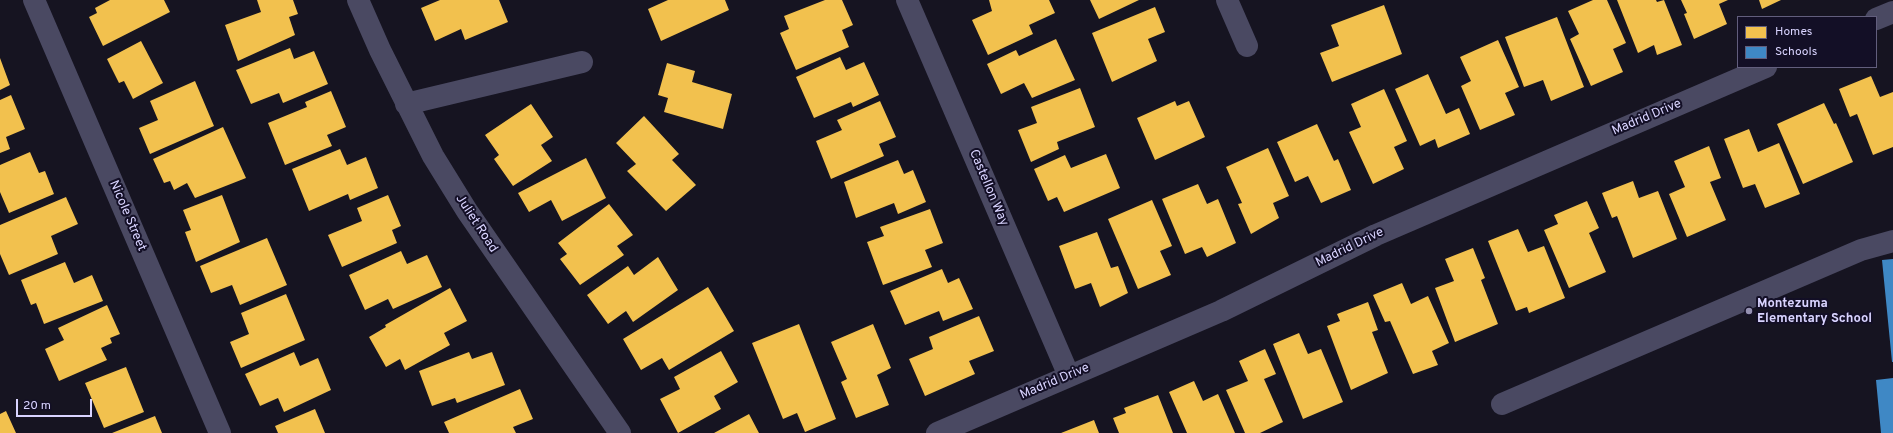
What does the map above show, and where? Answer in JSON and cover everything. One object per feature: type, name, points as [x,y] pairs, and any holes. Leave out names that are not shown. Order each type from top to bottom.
[{"type":"street","name":"Nicole Street","points":[[34,0],[220,433]]},
{"type":"street","name":"Juliet Road","points":[[358,0],[406,104],[433,156],[467,211],[620,433]]},
{"type":"street","name":"Castellon Way","points":[[908,0],[1069,376]]},
{"type":"street","points":[[1228,0],[1247,46]]},
{"type":"street","points":[[1877,19],[1893,12]]},
{"type":"street","points":[[406,104],[582,62]]},
{"type":"street","name":"Madrid Drive","points":[[937,433],[1221,311],[1376,235],[1764,68]]},
{"type":"street","points":[[1502,404],[1861,250],[1893,241]]},
{"type":"building: Homes","points":[[110,0],[164,0],[170,12],[103,46],[89,17],[97,13],[95,8]]},
{"type":"building: Homes","points":[[257,0],[293,0],[298,14],[289,17],[295,35],[238,61],[225,25],[261,12]]},
{"type":"building: Homes","points":[[440,0],[499,0],[508,22],[465,40],[461,29],[435,41],[421,8]]},
{"type":"building: Homes","points":[[668,0],[725,0],[729,10],[661,41],[648,9]]},
{"type":"building: Homes","points":[[825,0],[842,0],[853,25],[842,30],[849,47],[796,70],[780,33],[789,29],[784,16]]},
{"type":"building: Homes","points":[[989,0],[1049,0],[1055,13],[1029,25],[1033,34],[988,55],[972,20],[992,11]]},
{"type":"building: Homes","points":[[1090,0],[1139,0],[1099,19]]},
{"type":"building: Homes","points":[[1593,0],[1607,0],[1626,43],[1613,49],[1623,72],[1591,86],[1570,39],[1579,34],[1568,11]]},
{"type":"building: Homes","points":[[1617,0],[1656,0],[1657,2],[1664,0],[1682,45],[1657,55],[1654,45],[1638,53]]},
{"type":"building: Homes","points":[[1681,0],[1728,0],[1719,4],[1727,24],[1694,39],[1684,14],[1687,13]]},
{"type":"building: Homes","points":[[1759,0],[1781,0],[1762,9]]},
{"type":"building: Homes","points":[[1384,5],[1402,54],[1332,82],[1320,53],[1339,46],[1331,25]]},
{"type":"building: Homes","points":[[1155,7],[1165,32],[1148,39],[1157,61],[1112,82],[1092,33]]},
{"type":"building: Homes","points":[[1557,17],[1584,87],[1551,101],[1543,80],[1524,87],[1505,37]]},
{"type":"building: Homes","points":[[1056,39],[1075,80],[1032,98],[1024,83],[1001,94],[987,64],[1016,50],[1019,56]]},
{"type":"building: Homes","points":[[1498,40],[1519,87],[1505,93],[1515,115],[1480,130],[1461,86],[1471,81],[1460,57]]},
{"type":"building: Homes","points":[[141,41],[163,83],[133,99],[124,81],[119,83],[107,59]]},
{"type":"building: Homes","points":[[290,48],[294,59],[314,51],[328,84],[283,103],[279,93],[251,104],[236,70]]},
{"type":"building: Homes","points":[[840,57],[846,70],[864,62],[879,95],[853,107],[851,102],[814,118],[796,77]]},
{"type":"building: Homes","points":[[0,58],[10,85],[0,90]]},
{"type":"building: Homes","points":[[667,63],[695,71],[692,82],[732,94],[723,129],[664,112],[668,98],[658,95]]},
{"type":"building: Homes","points":[[1428,74],[1446,114],[1459,108],[1470,134],[1438,148],[1435,139],[1420,146],[1395,89]]},
{"type":"building: Homes","points":[[1871,76],[1880,97],[1893,92],[1893,147],[1873,155],[1857,114],[1850,117],[1839,89]]},
{"type":"building: Homes","points":[[195,81],[214,126],[150,154],[139,128],[158,120],[150,101]]},
{"type":"building: Homes","points":[[1080,88],[1095,127],[1057,142],[1059,149],[1031,162],[1018,130],[1037,123],[1031,107]]},
{"type":"building: Homes","points":[[1384,89],[1407,141],[1394,147],[1404,169],[1373,184],[1349,132],[1361,127],[1351,104]]},
{"type":"building: Homes","points":[[331,91],[346,127],[327,135],[332,146],[285,165],[268,123],[307,107],[305,102]]},
{"type":"building: Homes","points":[[11,95],[25,129],[6,137],[10,149],[0,153],[0,100]]},
{"type":"building: Homes","points":[[880,101],[896,137],[879,144],[884,156],[831,179],[816,141],[842,130],[837,120]]},
{"type":"building: Homes","points":[[1175,101],[1177,106],[1189,101],[1205,137],[1155,160],[1137,118]]},
{"type":"building: Homes","points":[[1824,103],[1834,124],[1836,123],[1853,162],[1803,184],[1777,124]]},
{"type":"building: Homes","points":[[531,104],[553,137],[541,145],[552,161],[513,186],[494,159],[499,155],[485,135]]},
{"type":"building: Homes","points":[[644,116],[679,154],[672,160],[696,185],[666,211],[627,171],[636,164],[616,143]]},
{"type":"building: Homes","points":[[1317,124],[1334,161],[1338,159],[1351,190],[1321,203],[1308,176],[1295,182],[1277,142]]},
{"type":"building: Homes","points":[[223,127],[246,178],[195,198],[187,183],[174,190],[170,181],[164,183],[153,159]]},
{"type":"building: Homes","points":[[1749,129],[1758,152],[1779,143],[1800,194],[1765,208],[1755,184],[1743,188],[1724,139]]},
{"type":"building: Homes","points":[[1709,146],[1721,178],[1710,182],[1726,220],[1687,237],[1669,194],[1685,187],[1674,161]]},
{"type":"building: Homes","points":[[1268,148],[1289,196],[1273,203],[1279,218],[1251,234],[1238,204],[1242,203],[1226,167]]},
{"type":"building: Homes","points":[[340,149],[347,165],[366,157],[378,188],[350,200],[348,194],[309,211],[292,169]]},
{"type":"building: Homes","points":[[30,152],[39,173],[45,171],[54,194],[9,213],[0,192],[0,165]]},
{"type":"building: Homes","points":[[1106,154],[1120,188],[1064,212],[1057,197],[1048,201],[1034,169],[1065,155],[1071,168]]},
{"type":"building: Homes","points":[[586,158],[606,198],[562,221],[551,200],[529,212],[518,193]]},
{"type":"building: Homes","points":[[898,160],[904,174],[913,170],[926,202],[898,214],[894,203],[856,218],[844,182]]},
{"type":"building: Homes","points":[[1633,181],[1639,198],[1658,191],[1677,239],[1633,258],[1617,216],[1612,218],[1602,193]]},
{"type":"building: Homes","points":[[1198,184],[1207,204],[1218,199],[1236,243],[1207,257],[1202,247],[1185,254],[1162,199]]},
{"type":"building: Homes","points":[[222,195],[240,242],[196,262],[185,232],[191,230],[183,210]]},
{"type":"building: Homes","points":[[388,195],[401,226],[392,230],[397,243],[342,267],[328,235],[362,221],[357,208]]},
{"type":"building: Homes","points":[[66,197],[78,224],[51,236],[58,254],[9,275],[0,254],[0,225]]},
{"type":"building: Homes","points":[[1152,200],[1172,246],[1160,251],[1171,275],[1138,289],[1108,219]]},
{"type":"building: Homes","points":[[1587,201],[1599,228],[1589,233],[1606,272],[1569,288],[1544,230],[1558,224],[1554,215]]},
{"type":"building: Homes","points":[[609,204],[633,235],[617,246],[624,255],[580,285],[560,259],[567,254],[558,243]]},
{"type":"building: Homes","points":[[930,209],[943,243],[925,250],[932,267],[883,285],[867,242],[884,236],[880,227]]},
{"type":"building: Homes","points":[[1518,229],[1528,252],[1544,246],[1565,298],[1529,313],[1527,307],[1516,311],[1488,241]]},
{"type":"building: Homes","points":[[1097,232],[1111,268],[1118,266],[1128,293],[1100,307],[1091,283],[1075,289],[1059,246]]},
{"type":"building: Homes","points":[[267,238],[287,285],[240,305],[232,285],[211,293],[200,266]]},
{"type":"building: Homes","points":[[1473,248],[1485,278],[1481,280],[1498,324],[1455,342],[1435,288],[1454,281],[1445,259]]},
{"type":"building: Homes","points":[[401,251],[407,264],[427,255],[442,287],[393,309],[388,299],[365,310],[349,275]]},
{"type":"building: Homes","points":[[658,257],[678,290],[633,322],[626,311],[608,324],[587,295],[628,266],[634,275]]},
{"type":"building: Homes","points":[[65,262],[74,283],[92,275],[103,301],[44,324],[36,303],[31,305],[21,280]]},
{"type":"building: Homes","points":[[942,269],[948,283],[959,278],[973,309],[943,321],[939,311],[905,325],[890,291]]},
{"type":"building: Homes","points":[[1402,283],[1411,304],[1428,296],[1449,343],[1432,351],[1438,365],[1413,374],[1390,321],[1385,322],[1373,295]]},
{"type":"building: Homes","points":[[708,287],[734,331],[669,370],[662,358],[641,370],[623,339]]},
{"type":"building: Homes","points":[[450,288],[467,321],[444,333],[450,345],[405,370],[400,359],[386,367],[369,337],[386,327],[385,325]]},
{"type":"building: Homes","points":[[286,294],[305,340],[241,368],[230,342],[249,334],[241,313]]},
{"type":"building: Homes","points":[[1368,302],[1378,330],[1372,332],[1388,373],[1351,390],[1327,326],[1340,321],[1337,314]]},
{"type":"building: Homes","points":[[107,305],[120,334],[110,338],[112,343],[101,348],[107,360],[59,381],[45,349],[64,340],[58,328]]},
{"type":"building: Homes","points":[[979,316],[994,351],[969,361],[975,374],[925,396],[909,359],[933,349],[929,337]]},
{"type":"building: Homes","points":[[799,324],[836,419],[805,432],[797,413],[783,419],[752,343]]},
{"type":"building: Homes","points":[[873,324],[891,368],[877,375],[889,405],[856,418],[841,382],[847,379],[831,342]]},
{"type":"building: Homes","points":[[1299,333],[1308,354],[1321,349],[1343,402],[1303,419],[1273,344]]},
{"type":"building: Homes","points":[[1265,349],[1276,374],[1264,379],[1283,422],[1260,433],[1245,433],[1226,390],[1248,381],[1239,361]]},
{"type":"building: Homes","points":[[721,351],[738,382],[714,396],[721,409],[678,433],[660,399],[680,389],[674,377]]},
{"type":"building: Homes","points":[[294,352],[300,366],[318,358],[331,390],[284,412],[278,398],[260,406],[245,374]]},
{"type":"building: Homes","points":[[469,352],[472,359],[492,352],[505,385],[457,403],[455,398],[432,406],[419,371]]},
{"type":"building: Homes","points":[[126,367],[144,412],[104,428],[85,383]]},
{"type":"building: Homes","points":[[1194,381],[1203,401],[1218,394],[1235,433],[1187,433],[1169,392]]},
{"type":"building: Homes","points":[[520,389],[533,419],[513,427],[516,433],[449,433],[444,422]]},
{"type":"building: Homes","points":[[1158,395],[1173,433],[1119,433],[1113,418],[1126,413],[1124,408]]},
{"type":"building: Homes","points":[[315,409],[325,433],[278,433],[275,426]]},
{"type":"building: Homes","points":[[6,411],[16,433],[0,433],[0,414]]},
{"type":"building: Homes","points":[[749,414],[759,433],[714,433]]},
{"type":"building: Homes","points":[[155,416],[162,433],[112,433]]},
{"type":"building: Homes","points":[[1094,420],[1099,433],[1061,433]]},
{"type":"building: Schools","points":[[1893,259],[1893,362],[1892,362],[1882,260]]},
{"type":"building: Schools","points":[[1893,378],[1893,433],[1881,433],[1876,380]]},
{"type":"place","name":"Montezuma Elementary School","points":[[1749,311]]}]
